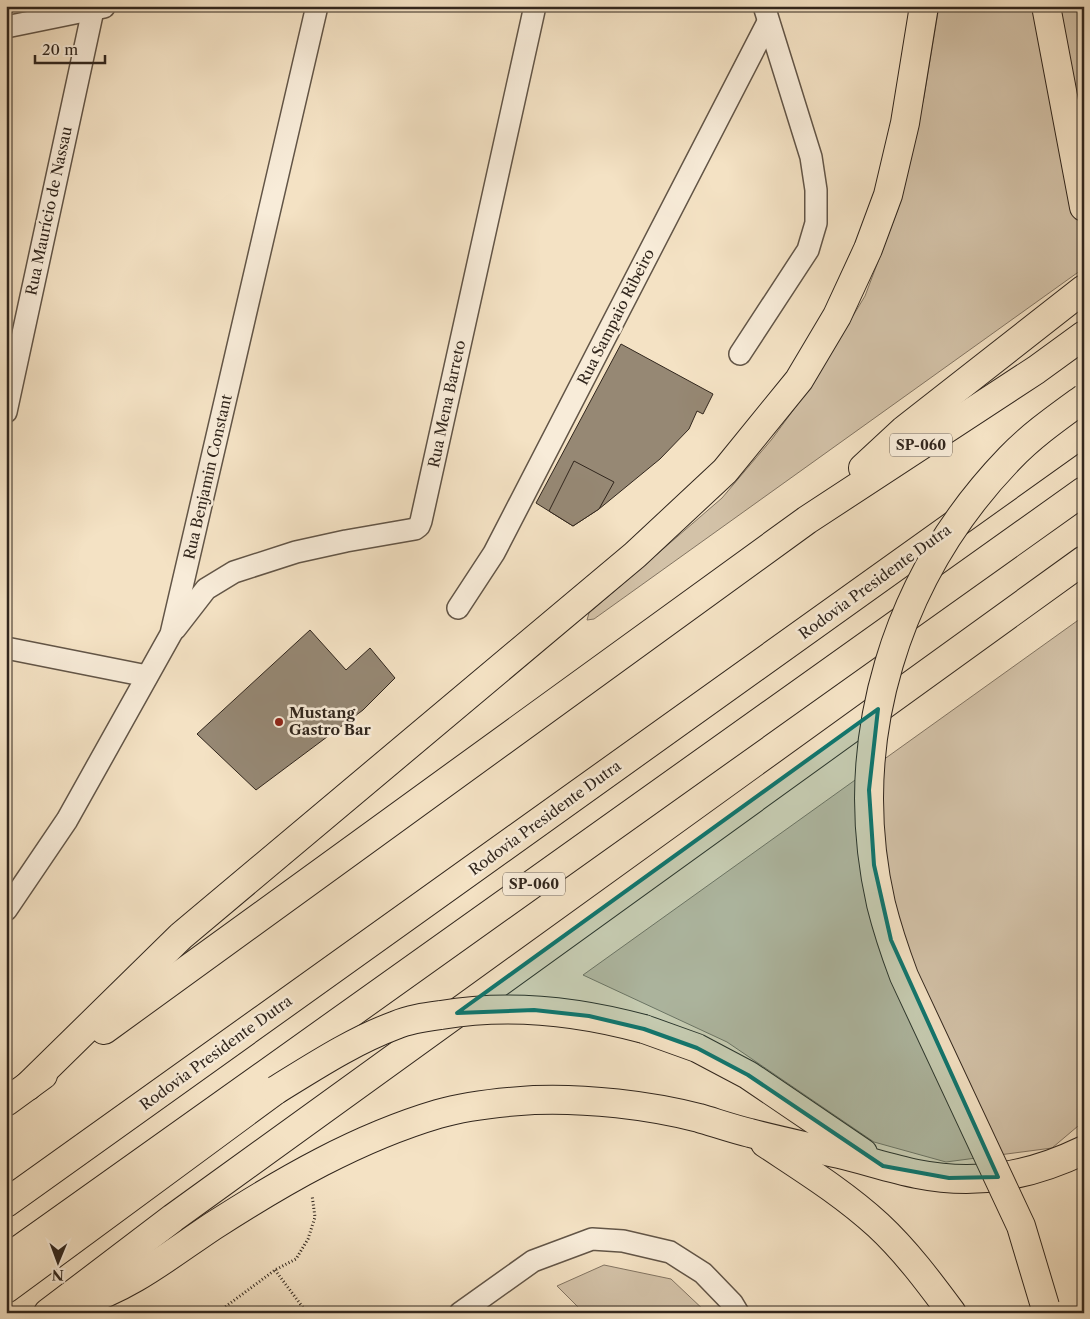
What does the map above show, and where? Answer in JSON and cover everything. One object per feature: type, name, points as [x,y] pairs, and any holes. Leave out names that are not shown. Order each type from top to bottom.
[{"type":"highway","points":[[28,1086],[181,936],[635,554],[725,471],[798,380],[837,316],[868,249],[888,195],[905,123],[924,6]]},
{"type":"highway","points":[[1046,6],[1084,207]]},
{"type":"highway","points":[[807,520],[904,430],[1084,289]]},
{"type":"highway","name":"SP-060","points":[[6,1102],[807,520],[1036,370],[1084,335]]},
{"type":"highway","points":[[1046,1309],[1021,1226],[904,976],[891,940],[874,866],[869,790],[877,710],[887,670],[899,630],[915,592],[935,555],[983,487],[1012,456],[1042,428],[1084,398]]},
{"type":"highway","name":"Rodovia Presidente Dutra","points":[[6,1203],[1084,432]]},
{"type":"highway","name":"SP-060","points":[[6,1259],[1084,491]]},
{"type":"highway","points":[[51,1311],[189,1206],[1084,560]]},
{"type":"highway","points":[[6,1289],[276,1090],[340,1051],[397,1024],[451,1013],[506,1009],[534,1010],[589,1016],[644,1029],[697,1048],[748,1075],[883,1166]]},
{"type":"highway","points":[[51,1311],[84,1301],[122,1284],[163,1261],[267,1192],[310,1168],[370,1140],[439,1114],[483,1105],[534,1100],[584,1100],[638,1106],[696,1117],[749,1133],[842,1154],[883,1166],[918,1174],[949,1178],[979,1179],[1028,1172],[1084,1150]]},
{"type":"highway","points":[[749,1133],[815,1175],[878,1225],[919,1268],[952,1313]]},
{"type":"street","name":"Rua Benjamin Constant","points":[[6,910],[67,820],[171,634],[317,6]]},
{"type":"street","name":"Rua Mena Barreto","points":[[171,634],[206,589],[234,572],[296,552],[415,529],[422,521],[535,6]]},
{"type":"street","points":[[6,27],[100,8]]},
{"type":"street","name":"Rua Maurício de Nassau","points":[[6,412],[100,8]]},
{"type":"street","points":[[740,354],[808,250],[816,223],[816,190],[811,157],[766,14]]},
{"type":"street","name":"Rua Sampaio Ribeiro","points":[[458,608],[494,553],[766,14]]},
{"type":"street","points":[[6,648],[147,676]]},
{"type":"street","points":[[460,1313],[533,1261],[592,1239],[623,1241],[670,1252],[703,1273],[732,1303],[738,1313]]},
{"type":"path","points":[[217,1313],[275,1270],[296,1259],[308,1239],[315,1217],[310,1168]]},
{"type":"path","points":[[275,1270],[307,1313]]},
{"type":"highlighted area","points":[[878,709],[869,790],[874,865],[891,940],[998,1177],[949,1178],[883,1166],[748,1075],[697,1048],[644,1029],[589,1016],[534,1010],[457,1013]]},
{"type":"shaded area","points":[[939,6],[1084,6],[1084,268],[594,619],[587,620],[589,613],[722,498],[772,439],[808,390],[865,296],[898,209],[924,97]]},
{"type":"shaded area","points":[[1084,616],[1084,1121],[1052,1148],[946,1162],[874,1142],[727,1042],[583,975]]},
{"type":"shaded area","points":[[604,1265],[671,1279],[707,1313],[584,1313],[557,1286]]},
{"type":"building","points":[[621,344],[713,394],[703,414],[697,411],[689,429],[660,459],[599,509],[573,526],[536,503]]},
{"type":"building","points":[[574,461],[614,482],[599,509],[573,526],[549,511]]},
{"type":"building","name":"Mustang Gastro Bar","points":[[310,630],[346,670],[370,648],[395,678],[363,710],[256,790],[197,734]]},
{"type":"place","name":"Mustang Gastro Bar","points":[[279,722]]}]
